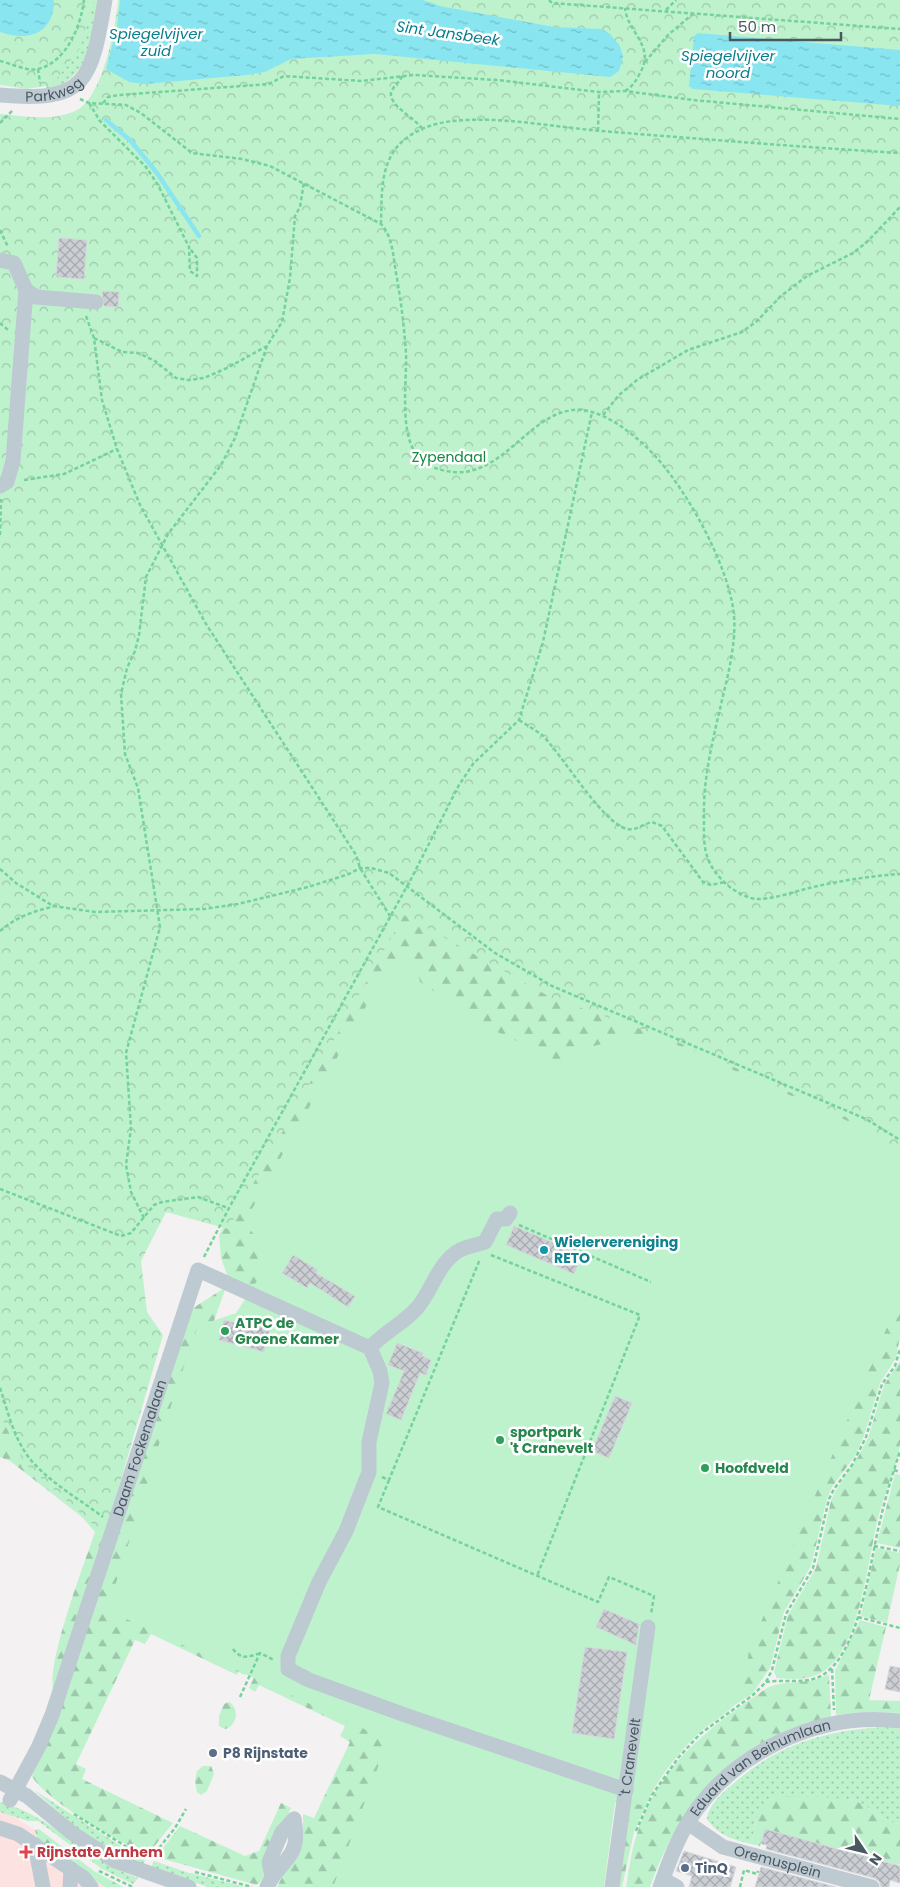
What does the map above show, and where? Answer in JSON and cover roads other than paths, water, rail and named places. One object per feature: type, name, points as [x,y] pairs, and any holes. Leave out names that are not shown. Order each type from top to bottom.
[{"type":"street","name":"Parkweg","points":[[0,95],[51,96],[69,91],[82,79],[92,58],[105,0]]},
{"type":"street","points":[[0,260],[14,263],[26,290],[13,461],[3,487]]},
{"type":"street","points":[[26,290],[36,297],[96,302]]},
{"type":"street","points":[[508,1216],[497,1219],[485,1242],[480,1247],[461,1250],[450,1257],[418,1307],[403,1322],[379,1338],[370,1348],[382,1383],[369,1442],[368,1472],[346,1531],[319,1582],[286,1661],[288,1669],[309,1680],[396,1712],[626,1790]]},
{"type":"street","name":"Daam Fockemalaan","points":[[9,1795],[39,1746],[52,1715],[198,1270],[370,1348]]},
{"type":"street","name":"'t Cranevelt","points":[[612,1887],[648,1627]]},
{"type":"street","name":"Eduard van Beinumlaan","points":[[677,1887],[662,1883],[675,1846],[688,1823],[716,1787],[746,1762],[790,1737],[835,1724],[858,1720],[900,1721]]},
{"type":"street","points":[[0,1782],[9,1795],[56,1821],[115,1861],[189,1887]]},
{"type":"street","name":"Oremusplein","points":[[688,1823],[723,1847],[872,1887]]},
{"type":"street","points":[[0,1828],[18,1834],[35,1845],[84,1878],[91,1887]]},
{"type":"street","points":[[35,1845],[42,1883]]},
{"type":"street","points":[[70,1887],[71,1869]]},
{"type":"water","points":[[0,0],[54,0],[53,12],[50,21],[38,32],[20,36],[10,35],[0,32]]},
{"type":"water","name":"Spiegelvijver zuid","points":[[120,0],[423,0],[440,6],[554,27],[602,29],[610,34],[620,46],[623,57],[619,71],[610,77],[375,54],[291,59],[265,72],[145,84],[129,82],[106,69],[117,26]]},
{"type":"water","name":"Spiegelvijver noord","points":[[698,33],[900,50],[900,106],[693,89],[689,86],[694,36]]},
{"type":"waterway","points":[[106,120],[131,141],[157,173],[199,236]]},
{"type":"place","name":"Wielervereniging RETO","points":[[544,1250]]},
{"type":"place","name":"ATPC de Groene Kamer","points":[[225,1331]]},
{"type":"place","name":"sportpark 't Cranevelt","points":[[500,1440]]},
{"type":"place","name":"Hoofdveld","points":[[705,1468]]},
{"type":"place","name":"P8 Rijnstate","points":[[213,1753]]},
{"type":"place","name":"Rijnstate Arnhem","points":[[26,1852]]},
{"type":"place","name":"TinQ","points":[[685,1868]]},
{"type":"water label","name":"Sint Jansbeek","points":[[448,33]]},
{"type":"park label","name":"Zypendaal","points":[[449,457]]}]
